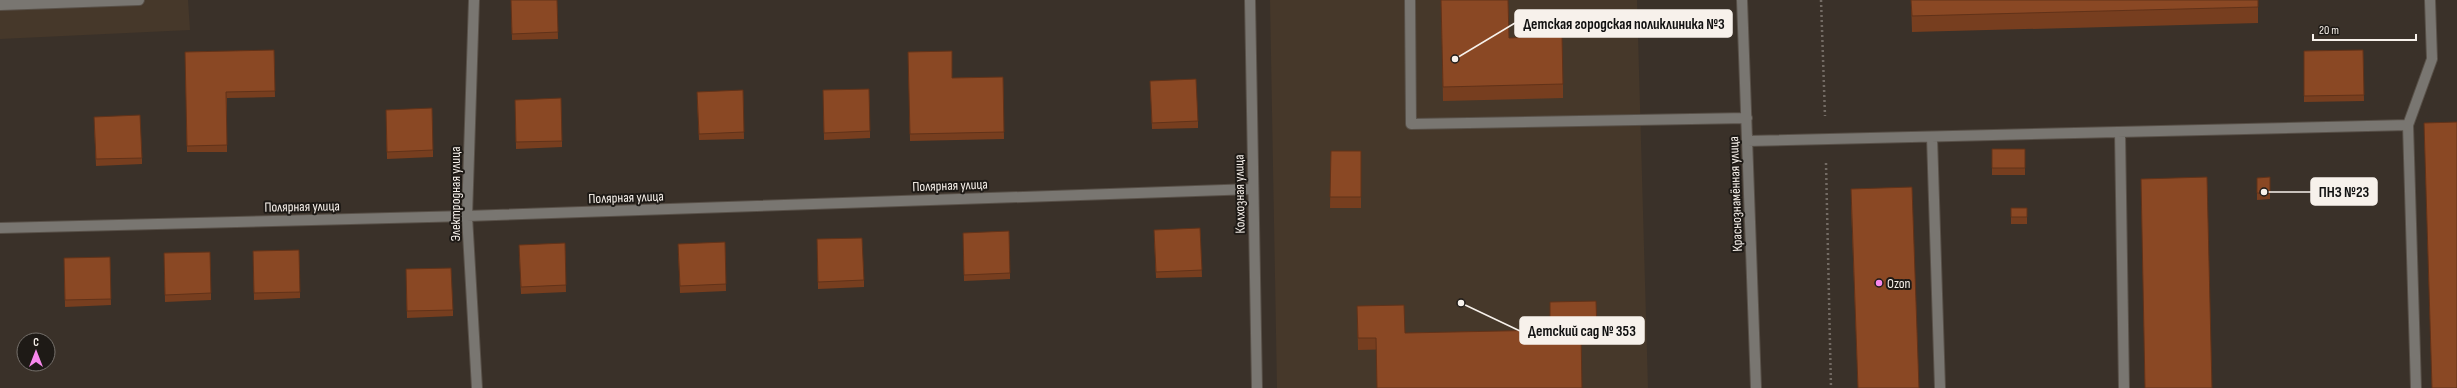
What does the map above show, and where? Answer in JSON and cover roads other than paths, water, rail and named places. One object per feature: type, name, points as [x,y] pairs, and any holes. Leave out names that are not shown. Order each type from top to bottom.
[{"type":"street","points":[[0,5],[139,0]]},
{"type":"street","name":"Электродная улица","points":[[474,0],[467,216],[477,388]]},
{"type":"street","name":"Колхозная улица","points":[[1250,0],[1257,388]]},
{"type":"street","points":[[1410,0],[1412,124],[1747,118]]},
{"type":"street","name":"Краснознамённая улица","points":[[1742,0],[1756,388]]},
{"type":"street","points":[[2416,388],[2408,125],[2432,59],[2430,0]]},
{"type":"street","points":[[1747,141],[2408,125]]},
{"type":"street","points":[[2120,132],[2124,388]]},
{"type":"street","points":[[1932,137],[1940,388]]},
{"type":"street","name":"Полярная улица","points":[[0,228],[467,216],[1253,188]]},
{"type":"place","name":"Детская городская поликлиника №3","points":[[1455,59]]},
{"type":"place","name":"ПНЗ №23","points":[[2264,192]]},
{"type":"place","name":"Ozon","points":[[1879,283]]},
{"type":"place","name":"Детский сад № 353","points":[[1461,303]]}]
